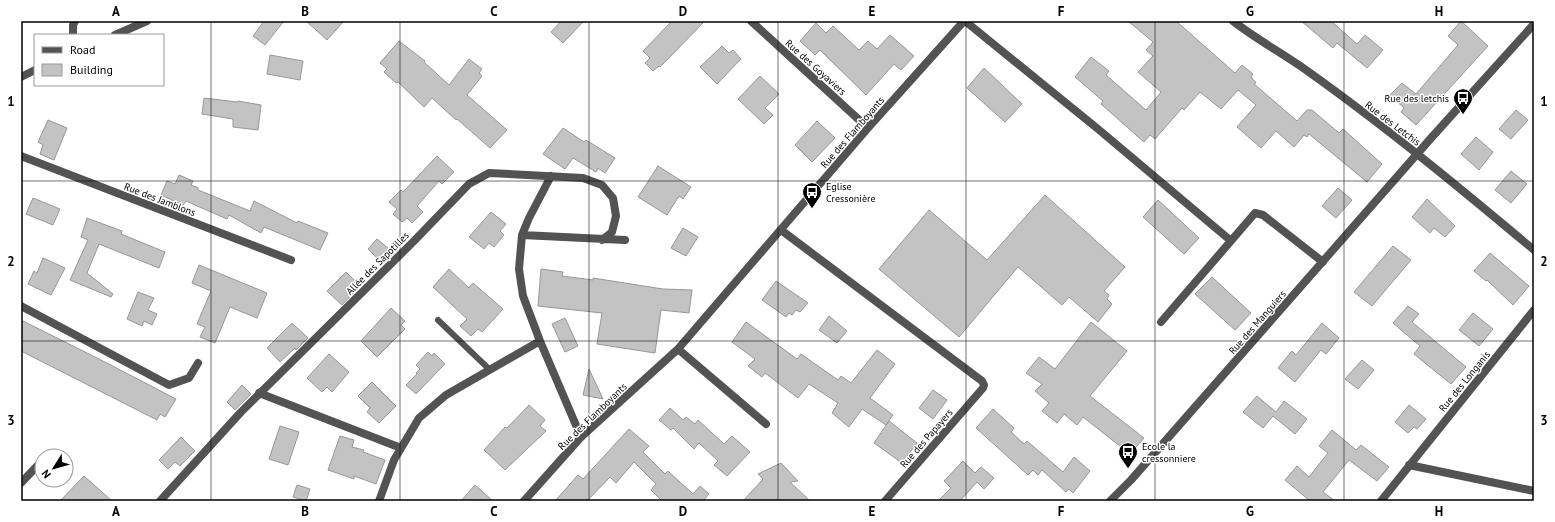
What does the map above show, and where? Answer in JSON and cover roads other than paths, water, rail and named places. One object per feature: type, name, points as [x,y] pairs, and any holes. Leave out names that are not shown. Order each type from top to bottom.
[{"type":"street","points":[[73,34],[73,25],[75,21]]},
{"type":"street","points":[[117,34],[147,21]]},
{"type":"street","name":"Rue des Goyaviers","points":[[751,21],[868,128]]},
{"type":"street","points":[[964,21],[1098,129],[1230,240]]},
{"type":"street","name":"Rue des Flamboyants","points":[[524,501],[581,437],[678,350],[868,128],[964,21]]},
{"type":"street","name":"Rue des Letchis","points":[[1233,21],[1306,69],[1418,154],[1534,250]]},
{"type":"street","name":"Rue des Manguiers","points":[[1110,501],[1132,480],[1534,24]]},
{"type":"street","points":[[21,77],[34,70]]},
{"type":"street","name":"Rue des Jamblons","points":[[21,156],[291,260]]},
{"type":"street","name":"Allée des Sapotilles","points":[[160,501],[259,393],[413,242],[469,184],[489,174],[583,178],[602,185],[613,198],[616,216],[612,232],[602,240]]},
{"type":"street","points":[[551,176],[522,235],[519,269],[524,296],[540,341],[581,437]]},
{"type":"street","points":[[1161,322],[1230,240],[1255,213],[1259,213],[1323,262]]},
{"type":"street","name":"Rue des Papayers","points":[[781,230],[971,372],[982,381],[984,385],[885,501]]},
{"type":"street","points":[[522,235],[625,240]]},
{"type":"street","points":[[21,306],[169,385],[189,378],[198,363]]},
{"type":"street","name":"Rue des Longanis","points":[[1381,501],[1534,310]]},
{"type":"street","points":[[379,501],[394,460],[419,418],[446,395],[540,341]]},
{"type":"street","points":[[678,350],[766,424]]},
{"type":"street","points":[[259,393],[401,448]]},
{"type":"street","points":[[1409,465],[1534,491]]},
{"type":"street","points":[[21,483],[34,469]]},
{"type":"lane","points":[[438,320],[490,370]]},
{"type":"place","name":"Rue des letchis","points":[[1463,115]]},
{"type":"place","name":"Eglise Cressonière","points":[[812,209]]},
{"type":"place","name":"Ecole la cressonniere","points":[[1128,469]]}]
